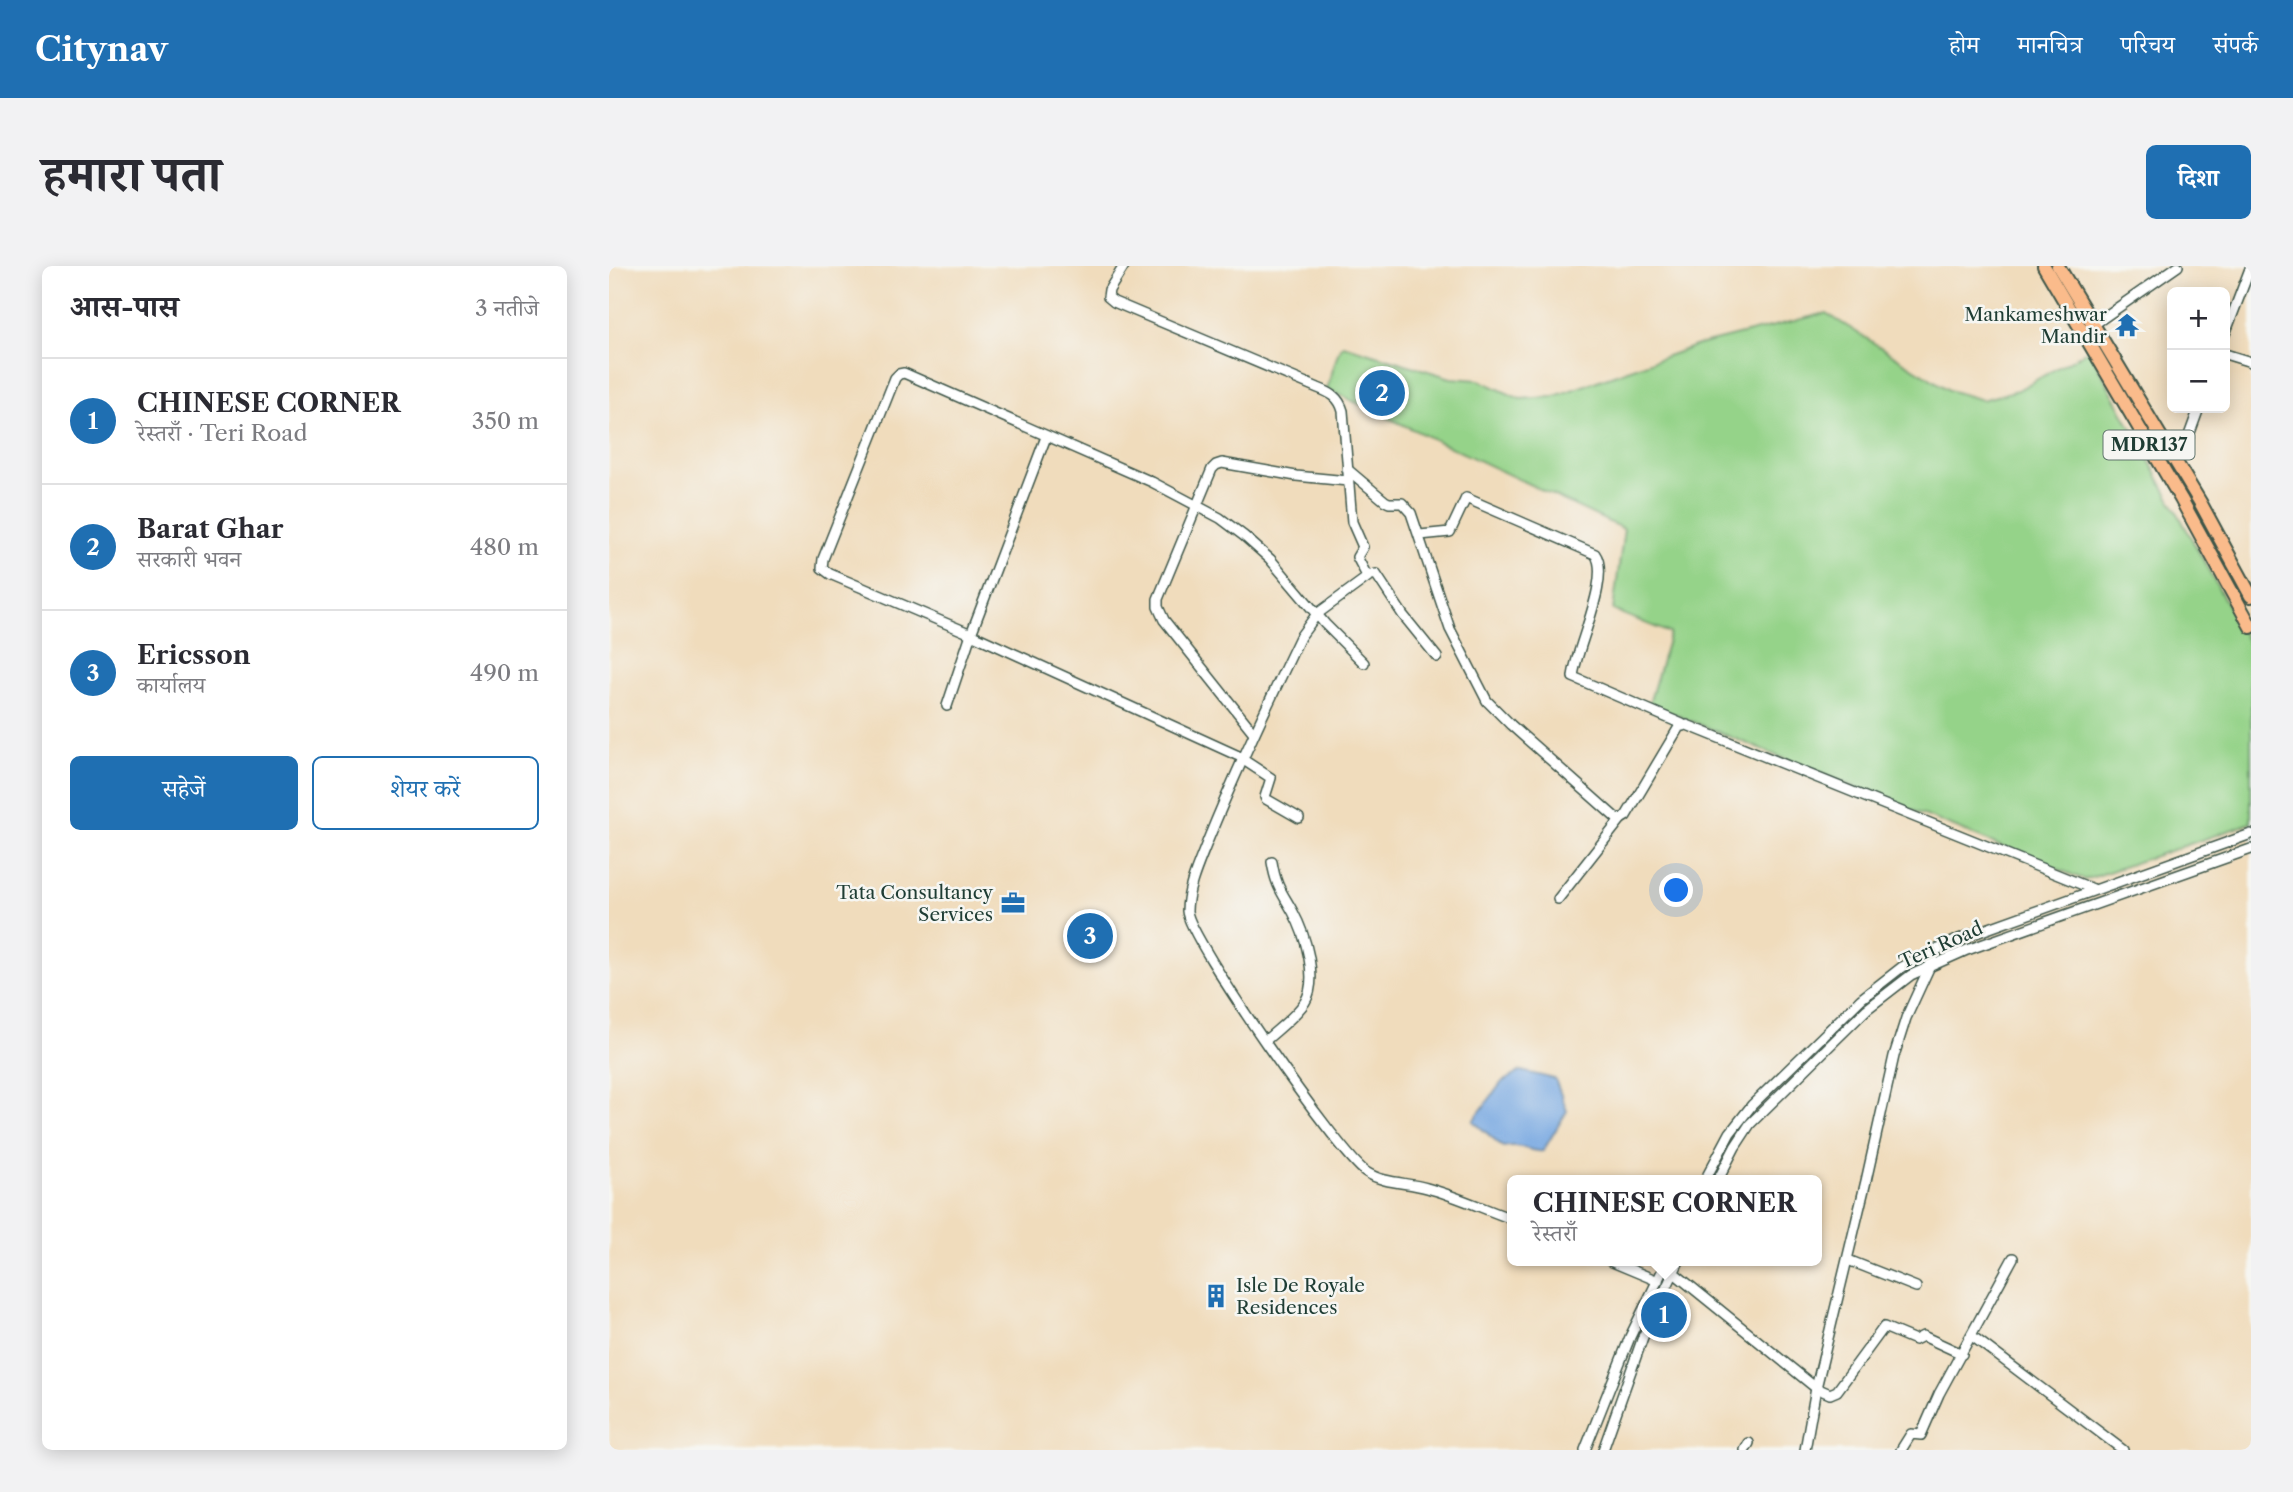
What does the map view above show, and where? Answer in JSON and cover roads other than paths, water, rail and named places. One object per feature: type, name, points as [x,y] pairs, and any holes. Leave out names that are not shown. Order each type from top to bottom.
[{"type":"main road","name":"MDR137","points":[[2044,266],[2174,459],[2251,596]]},
{"type":"main road","name":"MDR137","points":[[2057,266],[2088,329],[2251,627]]},
{"type":"street","points":[[1124,266],[1109,290],[1108,297],[1111,300],[1332,394],[1340,401],[1353,527],[1363,547],[1357,558],[1369,576]]},
{"type":"street","points":[[2088,329],[2178,266]]},
{"type":"street","points":[[2230,321],[2251,266]]},
{"type":"street","points":[[2230,356],[2251,362]]},
{"type":"street","points":[[1299,818],[1266,799],[1271,778],[1243,759],[971,634],[830,574],[822,568],[823,559],[895,378],[904,373],[1152,482],[1234,527],[1258,548],[1364,663]]},
{"type":"street","points":[[2174,459],[2187,441],[2197,413]]},
{"type":"street","points":[[947,706],[971,634],[1047,437]]},
{"type":"street","points":[[1254,733],[1169,628],[1158,607],[1159,599],[1196,504],[1216,465],[1222,463],[1288,475],[1348,481]]},
{"type":"street","points":[[1347,469],[1385,501],[1405,505],[1420,535],[1450,629],[1487,701],[1616,818],[1621,819]]},
{"type":"street","points":[[1420,535],[1450,532],[1466,498],[1595,554],[1599,560],[1596,596],[1573,677],[1682,724],[2093,889]]},
{"type":"street","points":[[1437,657],[1402,615],[1376,574],[1369,576],[1317,614],[1300,637],[1254,733],[1201,859],[1191,888],[1187,913],[1198,938],[1239,1003],[1333,1137],[1363,1171],[1386,1181],[1439,1192],[1507,1217]]},
{"type":"street","points":[[1558,900],[1626,816],[1682,724]]},
{"type":"street","points":[[1708,1175],[1730,1133],[1766,1090],[1879,984],[1902,967],[1959,939],[2251,834]]},
{"type":"street","name":"Teri Road","points":[[1721,1175],[1750,1124],[1880,998],[1911,975],[1967,950],[2251,849]]},
{"type":"street","points":[[1265,1041],[1304,1004],[1311,982],[1303,933],[1292,909],[1277,887],[1272,862]]},
{"type":"street","points":[[1805,1450],[1893,1056],[1935,949]]},
{"type":"street","points":[[1901,1450],[1911,1434],[1921,1436],[1939,1394],[2013,1258]]},
{"type":"street","points":[[1847,1260],[1916,1287]]},
{"type":"street","points":[[1623,1266],[1658,1280]]},
{"type":"street","points":[[1585,1450],[1630,1337],[1665,1266]]},
{"type":"street","points":[[1603,1450],[1643,1337],[1676,1266]]},
{"type":"street","points":[[1673,1272],[1817,1388],[1830,1394],[1837,1391],[1884,1327],[1915,1340],[1923,1336],[1962,1354]]},
{"type":"street","points":[[1972,1336],[2123,1450]]},
{"type":"water","points":[[1521,1071],[1555,1079],[1567,1111],[1543,1151],[1516,1146],[1503,1147],[1473,1121],[1502,1082]]},
{"type":"place","name":"Mankameshwar Mandir","points":[[2127,325]]},
{"type":"place","name":"Barat Ghar","points":[[1382,393]]},
{"type":"place","name":"Tata Consultancy Services","points":[[1013,903]]},
{"type":"place","name":"Ericsson","points":[[1090,936]]},
{"type":"place","name":"Isle De Royale Residences","points":[[1216,1296]]},
{"type":"place","name":"CHINESE CORNER","points":[[1664,1315]]}]
